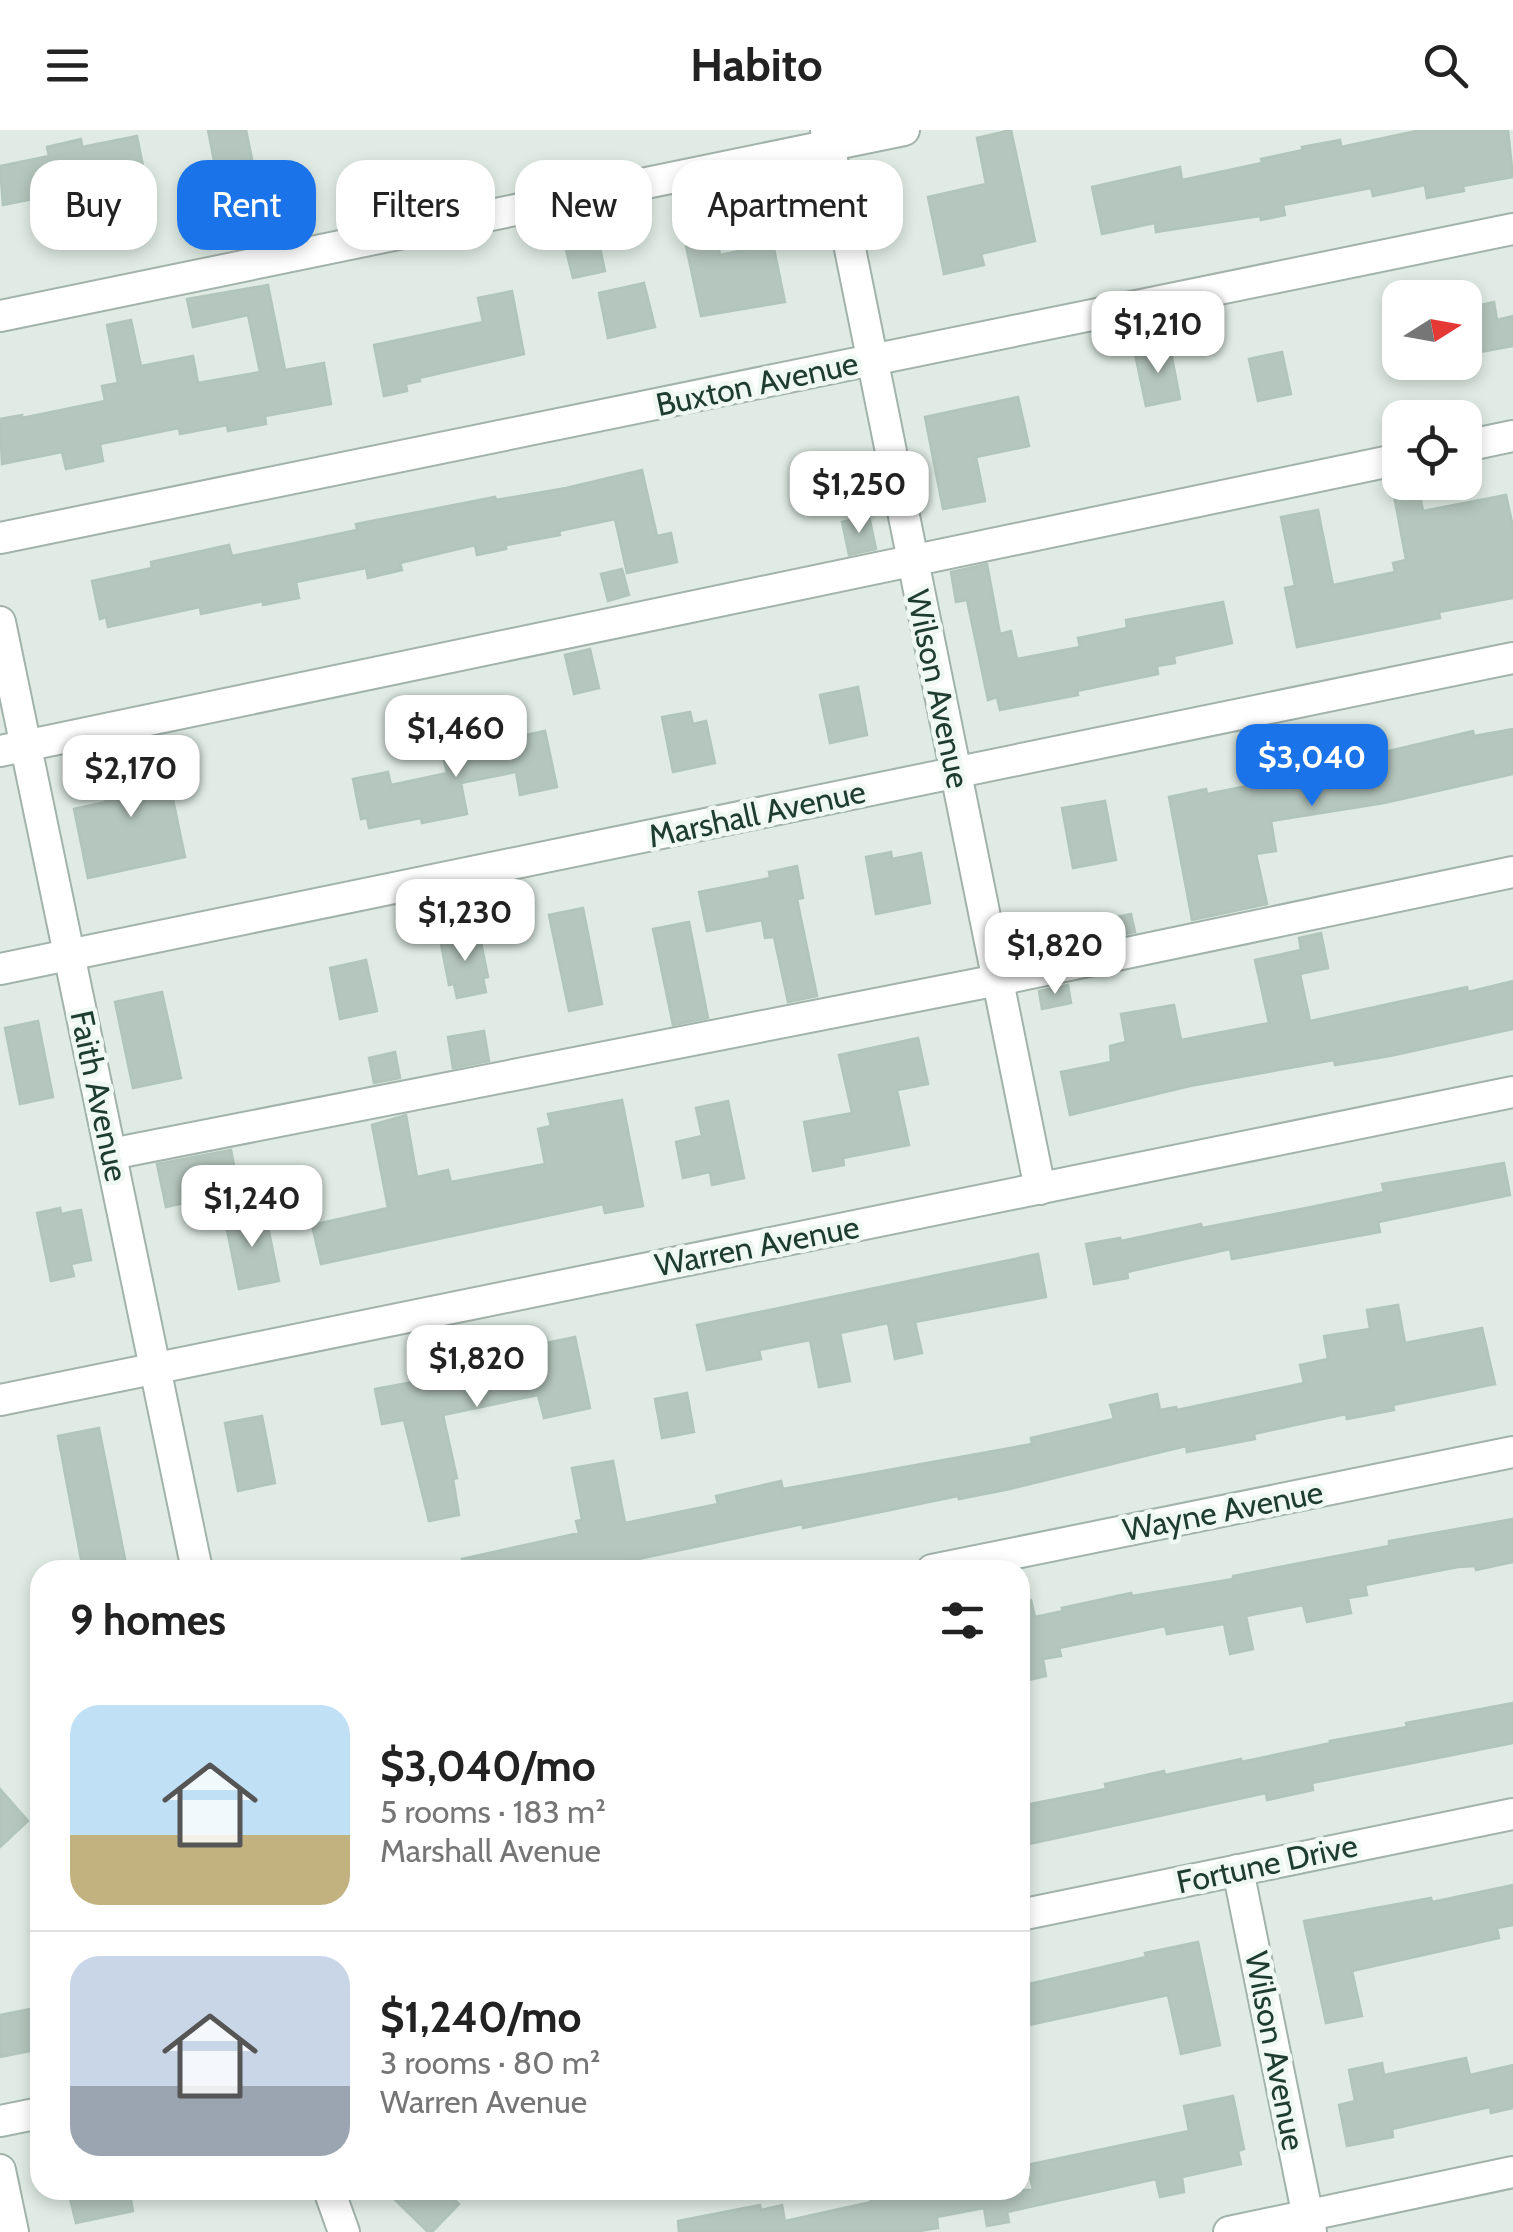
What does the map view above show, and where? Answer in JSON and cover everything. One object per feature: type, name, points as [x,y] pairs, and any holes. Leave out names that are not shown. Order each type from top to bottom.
[{"type":"street","points":[[0,316],[827,138],[904,130]]},
{"type":"street","name":"Wilson Avenue","points":[[827,138],[1040,1189]]},
{"type":"street","name":"Buxton Avenue","points":[[0,538],[1513,229]]},
{"type":"street","points":[[1482,442],[1513,436]]},
{"type":"street","points":[[13,748],[1382,463]]},
{"type":"street","name":"Faith Avenue","points":[[0,622],[13,748],[70,955],[196,1560]]},
{"type":"street","name":"Marshall Avenue","points":[[0,969],[1513,658]]},
{"type":"street","points":[[111,1154],[998,980],[1513,872]]},
{"type":"street","name":"Warren Avenue","points":[[0,1400],[1513,1092]]},
{"type":"street","name":"Wayne Avenue","points":[[981,1560],[1513,1452]]},
{"type":"street","name":"Fortune Drive","points":[[1030,1912],[1513,1814]]},
{"type":"street","name":"Wilson Avenue","points":[[1238,1870],[1310,2224]]},
{"type":"street","points":[[0,2121],[30,2115]]},
{"type":"street","points":[[0,2170],[13,2232]]},
{"type":"street","points":[[1229,2232],[1310,2224],[1513,2172]]},
{"type":"street","points":[[333,2200],[344,2232]]},
{"type":"building","points":[[208,130],[246,130],[252,159],[214,160]]},
{"type":"building","points":[[1011,130],[1035,241],[981,254],[984,265],[944,274],[928,197],[986,184],[977,138]]},
{"type":"building","points":[[1421,130],[1508,130],[1513,177],[1463,186],[1464,191],[1427,198],[1425,185],[1373,196],[1371,188],[1283,205],[1285,215],[1261,220],[1260,216],[1156,232],[1155,223],[1102,234],[1092,187],[1180,167],[1182,180],[1262,163],[1261,159],[1303,150],[1302,147],[1340,140],[1341,147]]},
{"type":"building","points":[[137,136],[142,160],[30,160],[30,200],[3,205],[0,166],[49,156],[47,147],[81,139],[82,147]]},
{"type":"building","points":[[566,250],[600,250],[605,271],[573,278]]},
{"type":"building","points":[[687,250],[719,250],[720,255],[774,250],[785,302],[701,316]]},
{"type":"building","points":[[644,283],[655,327],[608,338],[599,293]]},
{"type":"building","points":[[268,285],[285,370],[324,363],[331,404],[265,416],[266,424],[228,431],[227,425],[180,434],[179,428],[100,444],[103,461],[66,469],[62,452],[2,464],[0,419],[105,401],[102,386],[118,383],[107,325],[131,320],[141,366],[193,356],[198,383],[260,372],[248,315],[193,327],[187,299]]},
{"type":"building","points":[[512,291],[524,354],[419,378],[420,381],[406,384],[407,391],[384,396],[374,345],[483,322],[478,298]]},
{"type":"building","points":[[1494,302],[1497,320],[1513,316],[1513,346],[1482,352],[1482,305]]},
{"type":"building","points":[[1170,347],[1180,399],[1146,406],[1135,354]]},
{"type":"building","points":[[1282,352],[1291,394],[1258,401],[1249,359]]},
{"type":"building","points":[[1018,397],[1029,446],[976,457],[985,501],[943,509],[925,417]]},
{"type":"building","points":[[642,470],[657,536],[671,533],[677,562],[627,573],[615,519],[477,555],[475,545],[400,563],[402,570],[368,578],[366,568],[296,582],[299,598],[263,605],[263,601],[201,614],[200,607],[108,627],[106,617],[100,619],[92,581],[152,568],[151,562],[229,545],[232,556],[357,530],[356,524],[495,497],[496,500],[566,488]]},
{"type":"building","points":[[1506,495],[1513,527],[1513,598],[1439,612],[1440,618],[1297,647],[1285,588],[1295,586],[1281,517],[1318,510],[1333,585],[1395,572],[1393,563],[1406,560],[1395,500],[1421,500],[1423,511]]},
{"type":"building","points":[[869,516],[876,549],[849,555],[842,522]]},
{"type":"building","points":[[987,564],[1000,634],[1011,631],[1017,659],[1080,647],[1078,638],[1127,628],[1126,620],[1223,602],[1232,643],[1174,656],[1175,663],[1157,666],[1158,674],[1000,710],[997,697],[988,700],[967,600],[956,602],[951,572]]},
{"type":"building","points":[[622,569],[629,595],[608,601],[601,574]]},
{"type":"building","points":[[590,649],[599,688],[574,694],[565,655]]},
{"type":"building","points":[[858,687],[867,735],[830,743],[820,695]]},
{"type":"building","points":[[690,712],[693,724],[706,721],[715,763],[673,772],[662,717]]},
{"type":"building","points":[[1513,729],[1513,774],[1384,803],[1271,821],[1276,851],[1256,854],[1267,904],[1192,920],[1169,797],[1206,789],[1207,794],[1282,779],[1279,766],[1315,759],[1317,768],[1473,731],[1474,736]]},
{"type":"building","points":[[545,731],[557,787],[520,795],[516,772],[461,783],[467,814],[369,828],[367,818],[361,819],[353,779],[388,772],[391,785],[447,773],[440,742],[475,735],[477,745]]},
{"type":"building","points":[[164,756],[185,857],[88,878],[74,809],[106,802],[99,770]]},
{"type":"building","points":[[1105,801],[1116,860],[1073,868],[1062,808]]},
{"type":"building","points":[[891,852],[892,859],[921,853],[930,903],[876,914],[866,857]]},
{"type":"building","points":[[797,866],[803,898],[797,899],[817,996],[788,1002],[774,937],[765,938],[762,920],[707,931],[699,892],[770,878],[769,872]]},
{"type":"building","points":[[583,908],[602,1004],[569,1011],[549,915]]},
{"type":"building","points":[[1131,914],[1135,932],[1101,939],[1097,921]]},
{"type":"building","points":[[689,922],[708,1018],[673,1025],[653,929]]},
{"type":"building","points":[[479,932],[488,977],[483,978],[486,992],[457,998],[454,984],[449,985],[440,939]]},
{"type":"building","points":[[1321,933],[1328,968],[1300,974],[1310,1021],[1467,987],[1468,992],[1513,981],[1513,1029],[1390,1056],[1335,1065],[1334,1060],[1190,1086],[1070,1115],[1061,1072],[1111,1062],[1110,1046],[1126,1042],[1121,1014],[1174,1005],[1181,1040],[1269,1023],[1255,960],[1301,950],[1299,938]]},
{"type":"building","points":[[366,960],[377,1011],[340,1019],[330,968]]},
{"type":"building","points":[[1068,985],[1071,1003],[1042,1009],[1039,991]]},
{"type":"building","points":[[162,992],[181,1078],[133,1088],[115,1002]]},
{"type":"building","points":[[38,1021],[53,1097],[20,1104],[5,1028]]},
{"type":"building","points":[[484,1031],[489,1061],[453,1068],[448,1037]]},
{"type":"building","points":[[918,1038],[928,1084],[897,1090],[909,1145],[843,1158],[844,1165],[813,1171],[804,1122],[852,1113],[839,1055]]},
{"type":"building","points":[[395,1052],[400,1078],[374,1083],[369,1058]]},
{"type":"building","points":[[622,1100],[643,1206],[605,1213],[603,1204],[321,1264],[312,1225],[388,1208],[372,1125],[406,1115],[417,1177],[448,1170],[451,1182],[545,1164],[538,1129],[551,1126],[548,1114]]},
{"type":"building","points":[[728,1101],[744,1178],[712,1185],[710,1172],[683,1178],[676,1142],[702,1136],[696,1108]]},
{"type":"building","points":[[231,1150],[239,1191],[166,1207],[157,1164]]},
{"type":"building","points":[[1504,1163],[1510,1195],[1378,1222],[1380,1232],[1232,1259],[1230,1249],[1127,1272],[1128,1278],[1094,1284],[1086,1244],[1120,1238],[1121,1241],[1201,1224],[1202,1228],[1311,1207],[1384,1192],[1382,1184]]},
{"type":"building","points":[[60,1208],[61,1214],[81,1210],[91,1260],[71,1264],[74,1276],[51,1281],[37,1213]]},
{"type":"building","points":[[265,1212],[279,1281],[239,1289],[225,1220]]},
{"type":"building","points":[[1038,1254],[1046,1297],[915,1322],[922,1353],[895,1359],[888,1323],[840,1333],[850,1381],[819,1387],[810,1340],[759,1350],[761,1359],[707,1370],[697,1325]]},
{"type":"building","points":[[1398,1305],[1405,1343],[1482,1328],[1495,1384],[1393,1405],[1394,1410],[1347,1419],[1346,1414],[1254,1434],[1255,1439],[1187,1452],[1186,1446],[1010,1489],[803,1528],[803,1524],[634,1560],[462,1560],[579,1533],[576,1521],[582,1520],[572,1468],[613,1461],[625,1523],[718,1504],[716,1496],[781,1481],[783,1489],[1032,1444],[1031,1438],[1114,1419],[1110,1405],[1157,1394],[1160,1410],[1177,1410],[1304,1383],[1300,1365],[1328,1359],[1324,1336],[1370,1329],[1367,1310]]},
{"type":"building","points":[[575,1337],[590,1408],[544,1418],[538,1395],[443,1415],[457,1478],[453,1479],[459,1515],[429,1521],[404,1420],[382,1424],[375,1389],[543,1358],[541,1344]]},
{"type":"building","points":[[687,1393],[694,1432],[662,1438],[655,1399]]},
{"type":"building","points":[[262,1416],[275,1483],[238,1491],[225,1423]]},
{"type":"building","points":[[99,1428],[125,1560],[81,1560],[58,1436]]},
{"type":"building","points":[[1513,1519],[1513,1562],[1476,1570],[1475,1566],[1458,1567],[1365,1585],[1367,1595],[1348,1598],[1351,1613],[1307,1622],[1303,1605],[1246,1616],[1253,1649],[1230,1654],[1224,1624],[1167,1634],[1165,1626],[1059,1648],[1061,1656],[1043,1659],[1046,1676],[1030,1680],[1030,1600],[1035,1617],[1131,1593],[1132,1596],[1233,1579],[1389,1546],[1389,1541]]},
{"type":"building","points":[[1513,1703],[1513,1743],[1312,1783],[1313,1790],[1267,1800],[1266,1793],[1030,1844],[1030,1804],[1106,1789],[1105,1784],[1164,1771],[1165,1775],[1241,1762],[1407,1727],[1406,1723]]},
{"type":"building","points":[[0,1789],[28,1821],[0,1847]]},
{"type":"building","points":[[1513,1885],[1513,1925],[1497,1928],[1499,1938],[1352,1971],[1362,2016],[1326,2023],[1304,1921],[1431,1898],[1432,1902]]},
{"type":"building","points":[[1198,1942],[1220,2045],[1181,2054],[1168,1995],[1030,2025],[1030,1984],[1146,1957],[1145,1953]]},
{"type":"building","points":[[30,2009],[30,2051],[0,2057],[0,2015]]},
{"type":"building","points":[[1466,2058],[1470,2075],[1513,2065],[1513,2108],[1491,2113],[1490,2107],[1392,2129],[1393,2137],[1347,2146],[1339,2105],[1355,2101],[1349,2070],[1382,2063],[1384,2075]]},
{"type":"building","points":[[1233,2096],[1244,2149],[1238,2151],[1241,2164],[1182,2177],[1184,2192],[1160,2197],[1156,2179],[1007,2212],[1009,2222],[987,2226],[984,2208],[937,2217],[938,2228],[914,2232],[679,2232],[678,2221],[760,2205],[761,2210],[782,2205],[785,2221],[870,2200],[1030,2200],[1030,2164],[1189,2131],[1184,2106]]},
{"type":"building","points":[[70,2200],[131,2200],[133,2211],[76,2223]]},
{"type":"building","points":[[395,2200],[455,2200],[459,2204],[428,2232]]}]
